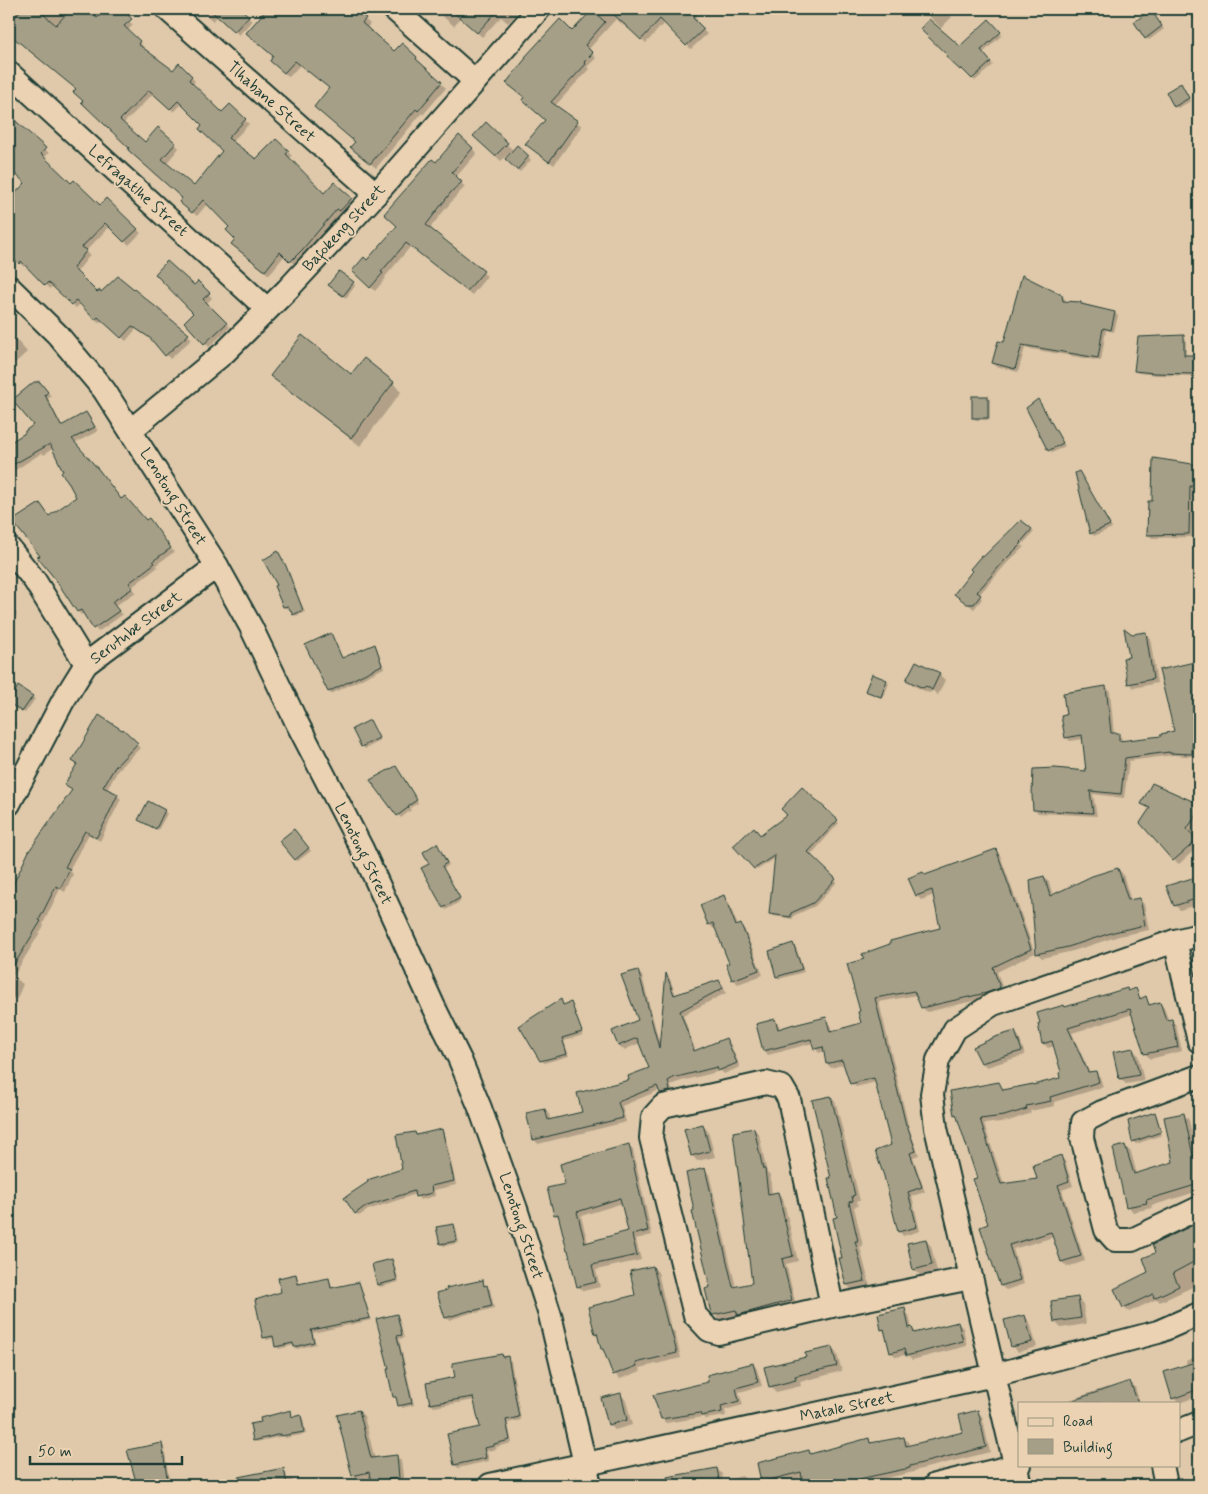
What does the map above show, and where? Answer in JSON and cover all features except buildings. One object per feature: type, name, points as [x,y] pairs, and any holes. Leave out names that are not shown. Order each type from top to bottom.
[{"type":"street","name":"Tlhabane Street","points":[[167,9],[376,194]]},
{"type":"street","points":[[394,9],[475,81]]},
{"type":"street","name":"Bafokeng Street","points":[[131,430],[225,352],[376,194],[539,9]]},
{"type":"street","name":"Lefragatlhe Street","points":[[9,73],[266,309]]},
{"type":"street","name":"Lenotong Street","points":[[9,287],[57,334],[104,390],[217,566],[252,627],[296,721],[362,849],[460,1060],[480,1108],[548,1306],[590,1485]]},
{"type":"street","points":[[9,548],[35,582],[86,664]]},
{"type":"street","name":"Serutube Street","points":[[9,804],[63,701],[86,664],[217,566]]},
{"type":"street","points":[[935,1485],[1019,1472],[994,1375],[936,1128],[932,1094],[938,1060],[954,1029],[993,1004],[1175,941],[1199,935]]},
{"type":"street","points":[[1175,941],[1199,1041]]},
{"type":"street","points":[[1199,1076],[1102,1112],[1083,1122],[1082,1138],[1106,1230],[1115,1240],[1132,1240],[1199,1208]]},
{"type":"street","points":[[832,1306],[789,1099],[782,1088],[766,1083],[663,1106],[653,1117],[651,1138],[695,1315],[709,1330],[718,1333],[832,1306],[972,1278]]},
{"type":"street","name":"Matale Street","points":[[490,1485],[994,1375],[1158,1332],[1199,1314]]},
{"type":"street","points":[[1180,1431],[1199,1423]]},
{"type":"street","points":[[1162,1466],[1166,1485]]}]
